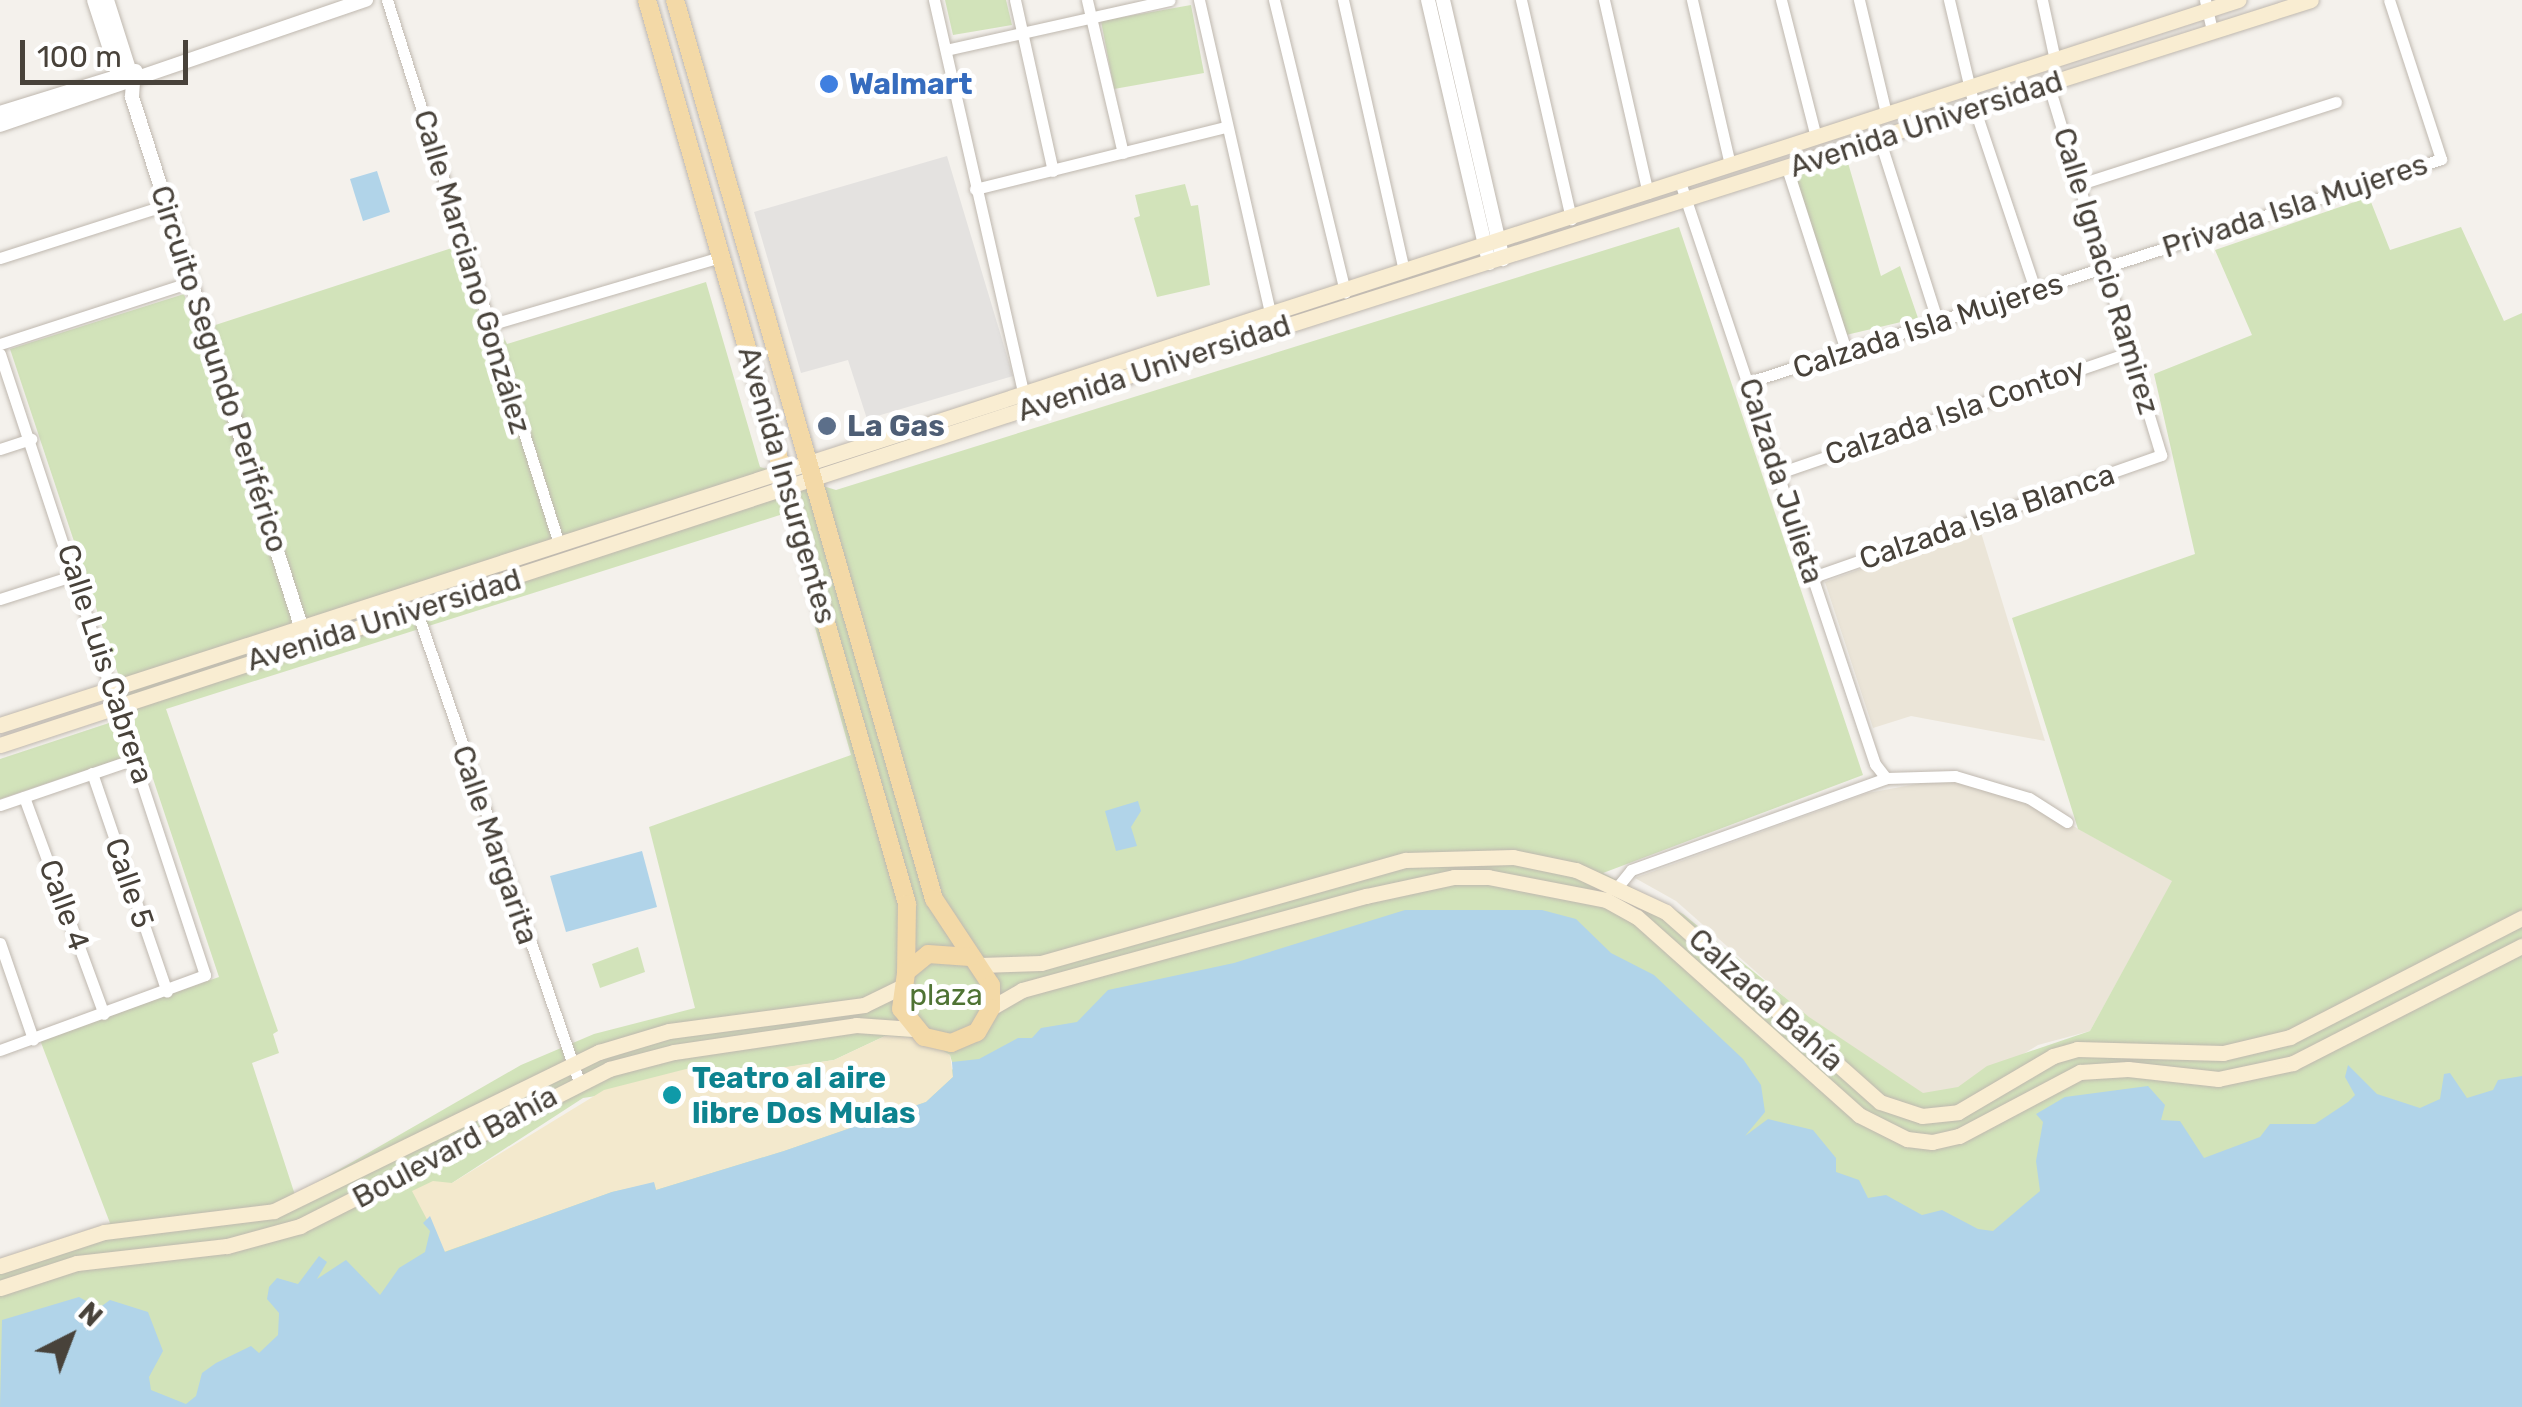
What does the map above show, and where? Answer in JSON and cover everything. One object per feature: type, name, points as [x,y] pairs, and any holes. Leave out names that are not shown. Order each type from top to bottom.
[{"type":"main road","name":"Avenida Insurgentes","points":[[648,0],[907,904],[904,979]]},
{"type":"main road","name":"Avenida Insurgentes","points":[[675,0],[934,898],[975,961]]},
{"type":"main road","name":"Avenida Universidad","points":[[0,725],[1022,391],[1272,323],[1404,271],[1494,253],[1571,219],[1730,164],[2055,60],[2207,5],[2238,0]]},
{"type":"main road","name":"Avenida Universidad","points":[[0,744],[415,606],[788,489],[1272,323],[1494,253],[1688,202],[2311,0]]},
{"type":"main road","points":[[844,682],[870,678]]},
{"type":"main road","name":"Calzada Bahía","points":[[975,961],[1042,963],[1406,860],[1513,857],[1620,886],[1692,932],[1880,1102],[1922,1116],[1958,1112],[2052,1056],[2077,1048],[2223,1053],[2290,1037],[2522,918]]},
{"type":"main road","name":"Calzada Bahía","points":[[991,1008],[1022,990],[1366,896],[1454,877],[1488,877],[1606,900],[1637,917],[1859,1115],[1907,1139],[1932,1142],[1959,1136],[2080,1072],[2128,1069],[2218,1079],[2293,1064],[2522,946]]},
{"type":"main road","points":[[928,954],[975,961],[991,985],[991,1008],[977,1032],[952,1043],[913,1029],[902,1009],[904,979],[928,954]]},
{"type":"main road","name":"Boulevard Bahía","points":[[0,1266],[104,1232],[274,1211],[569,1064],[669,1031],[864,1005],[904,979]]},
{"type":"main road","points":[[1763,1029],[1778,1010]]},
{"type":"main road","name":"Boulevard Bahía","points":[[0,1288],[77,1263],[227,1246],[300,1226],[579,1082],[674,1052],[856,1025],[913,1029]]},
{"type":"street","points":[[94,0],[127,82]]},
{"type":"street","points":[[107,0],[127,82]]},
{"type":"street","points":[[0,125],[366,0]]},
{"type":"street","name":"Calle Marciano González","points":[[388,0],[486,326],[559,544]]},
{"type":"street","points":[[934,0],[1022,391]]},
{"type":"street","points":[[1015,0],[1053,171]]},
{"type":"street","points":[[1087,0],[1122,153]]},
{"type":"street","points":[[946,50],[1024,36],[1169,0]]},
{"type":"street","points":[[1199,0],[1272,323]]},
{"type":"street","points":[[1274,0],[1345,292]]},
{"type":"street","points":[[1342,0],[1404,271]]},
{"type":"street","points":[[1428,0],[1494,253]]},
{"type":"street","points":[[1443,0],[1494,253]]},
{"type":"street","points":[[1521,0],[1571,219]]},
{"type":"street","points":[[1604,0],[1648,193]]},
{"type":"street","points":[[1692,0],[1730,164]]},
{"type":"street","points":[[1781,0],[1816,137]]},
{"type":"street","points":[[1859,0],[1886,114]]},
{"type":"street","points":[[1949,0],[1976,110],[2036,292]]},
{"type":"street","points":[[2042,0],[2055,60]]},
{"type":"street","name":"Privada Isla Mujeres","points":[[2106,268],[2440,159],[2389,0]]},
{"type":"street","points":[[2207,5],[2212,31]]},
{"type":"street","points":[[0,112],[127,82]]},
{"type":"street","name":"Circuito Segundo Periférico","points":[[127,82],[306,642]]},
{"type":"street","name":"Calle Ignacio Ramirez","points":[[2048,86],[2161,455]]},
{"type":"street","points":[[2077,185],[2336,102]]},
{"type":"street","points":[[976,189],[1225,127]]},
{"type":"street","points":[[1880,141],[1938,324]]},
{"type":"street","points":[[1787,168],[1847,354]]},
{"type":"street","name":"Calzada Julieta","points":[[1680,182],[1875,764],[1886,778]]},
{"type":"street","points":[[0,258],[166,205]]},
{"type":"street","points":[[486,326],[721,257]]},
{"type":"street","name":"Calzada Isla Mujeres","points":[[1749,382],[1847,354],[2106,268]]},
{"type":"street","points":[[0,344],[191,282]]},
{"type":"street","name":"Calzada Isla Contoy","points":[[1778,473],[2131,352]]},
{"type":"street","name":"Calle Luis Cabrera","points":[[0,354],[78,574],[134,759],[206,974],[167,992]]},
{"type":"street","points":[[0,449],[30,440]]},
{"type":"street","name":"Calzada Isla Blanca","points":[[1813,578],[2161,455]]},
{"type":"street","points":[[0,599],[78,574]]},
{"type":"street","name":"Calle Margarita","points":[[415,606],[569,1064],[579,1082]]},
{"type":"street","points":[[0,805],[134,759]]},
{"type":"street","name":"Calle 5","points":[[92,773],[167,992]]},
{"type":"street","points":[[1620,886],[1631,870],[1886,778],[1955,776],[2029,798],[2067,822]]},
{"type":"street","name":"Calle 4","points":[[24,797],[104,1014]]},
{"type":"street","points":[[0,942],[33,1038]]},
{"type":"street","points":[[0,1050],[167,992]]},
{"type":"shaded area","points":[[947,156],[1013,376],[867,419],[848,360],[801,373],[754,212]]},
{"type":"shaded area","points":[[1979,526],[2045,741],[1911,716],[1873,728],[1825,582]]},
{"type":"shaded area","points":[[1949,778],[2028,801],[2173,881],[2090,1031],[2038,1045],[1957,1094],[1917,1096],[1815,1024],[1676,901],[1635,878],[1868,793]]},
{"type":"green space","points":[[945,0],[1006,0],[1012,25],[953,35]]},
{"type":"green space","points":[[1191,5],[1204,73],[1114,89],[1101,21]]},
{"type":"green space","points":[[1846,156],[1881,276],[1900,266],[1918,318],[1846,335],[1792,169]]},
{"type":"green space","points":[[1185,184],[1191,206],[1198,205],[1210,285],[1157,297],[1134,218],[1140,216],[1135,195]]},
{"type":"green space","name":"plaza","points":[[2369,197],[2390,250],[2461,227],[2504,321],[2522,313],[2522,1407],[0,1407],[0,1259],[110,1223],[40,1040],[219,977],[10,349],[184,294],[197,331],[458,246],[507,344],[706,282],[760,467],[836,490],[1679,227],[1863,775],[1603,873],[1683,914],[1809,1017],[1923,1093],[1958,1087],[1987,1066],[2090,1031],[2172,881],[2078,829],[2012,618],[2195,554],[2154,374],[2252,335],[2215,250]],"holes":[[[783,514],[851,755],[649,827],[695,1008],[594,1034],[521,1065],[295,1195],[252,1063],[279,1053],[273,1034],[278,1031],[166,709]],[[885,1036],[917,1038],[950,1055],[954,1069],[430,1216],[413,1192],[452,1183],[583,1098],[834,1060]]]},
{"type":"green space","points":[[115,721],[128,756],[0,799],[0,759]]},
{"type":"green space","points":[[638,947],[645,972],[600,988],[592,964]]},
{"type":"sand","points":[[885,1036],[917,1038],[950,1055],[953,1077],[926,1102],[784,1151],[656,1190],[654,1183],[612,1192],[444,1252],[412,1191],[433,1181],[452,1183],[604,1090],[690,1068],[737,1074],[834,1060]]},
{"type":"water","points":[[377,171],[390,212],[363,221],[350,179]]},
{"type":"water","points":[[1138,801],[1141,811],[1131,827],[1137,846],[1116,851],[1105,811]]},
{"type":"water","points":[[642,851],[657,907],[566,932],[550,876]]},
{"type":"water","points":[[1405,910],[1542,910],[1576,919],[1611,953],[1654,975],[1743,1059],[1761,1085],[1765,1112],[1745,1136],[1768,1119],[1813,1130],[1836,1158],[1836,1172],[1859,1180],[1868,1198],[1886,1195],[1922,1215],[1942,1210],[1978,1229],[1993,1231],[2040,1191],[2036,1161],[2043,1122],[2036,1114],[2065,1097],[2148,1086],[2165,1105],[2161,1120],[2180,1121],[2204,1158],[2260,1137],[2270,1124],[2315,1124],[2355,1095],[2345,1077],[2348,1065],[2377,1094],[2420,1108],[2440,1099],[2444,1074],[2450,1073],[2467,1098],[2493,1090],[2498,1080],[2522,1076],[2522,1407],[0,1407],[2,1320],[79,1297],[99,1308],[110,1300],[148,1312],[163,1351],[149,1377],[151,1390],[186,1404],[196,1396],[202,1373],[251,1346],[259,1353],[278,1335],[279,1313],[267,1299],[269,1287],[277,1278],[298,1284],[319,1256],[327,1262],[317,1279],[346,1260],[380,1295],[399,1268],[425,1252],[430,1231],[423,1223],[430,1216],[445,1252],[612,1192],[654,1182],[656,1190],[784,1151],[926,1102],[953,1077],[952,1062],[979,1059],[1018,1038],[1032,1038],[1041,1028],[1077,1022],[1108,990],[1234,963]]},
{"type":"place","name":"Walmart","points":[[829,84]]},
{"type":"place","name":"La Gas","points":[[827,426]]},
{"type":"place","name":"Teatro al aire libre Dos Mulas","points":[[672,1095]]}]
